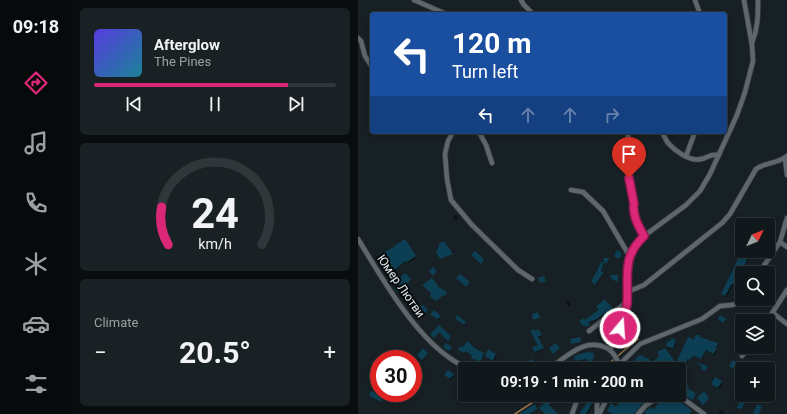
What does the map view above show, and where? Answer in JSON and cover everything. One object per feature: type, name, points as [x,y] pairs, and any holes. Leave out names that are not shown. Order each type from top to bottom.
[{"type":"street","points":[[414,0],[441,12]]},
{"type":"street","points":[[521,0],[531,12]]},
{"type":"street","points":[[695,0],[699,12]]},
{"type":"street","points":[[610,350],[624,316],[627,302],[627,266],[630,257],[638,242],[644,236],[675,214],[694,198],[719,155],[745,92],[753,61],[752,43],[744,0]]},
{"type":"street","points":[[752,43],[759,19],[758,0]]},
{"type":"street","points":[[358,38],[361,42],[365,56],[370,64]]},
{"type":"street","points":[[452,134],[444,154],[451,200],[472,225],[518,270],[532,279]]},
{"type":"street","points":[[480,134],[486,145],[492,163]]},
{"type":"street","points":[[663,134],[668,143],[677,152],[695,160],[703,159],[708,155],[719,155]]},
{"type":"street","points":[[686,156],[694,134]]},
{"type":"street","points":[[628,136],[627,166],[630,190],[636,220],[644,236]]},
{"type":"street","points":[[627,292],[644,285],[722,223],[730,214],[756,169],[760,166],[786,157],[787,175]]},
{"type":"street","points":[[571,190],[582,192],[603,211],[630,257]]},
{"type":"street","points":[[764,266],[780,242],[787,218]]},
{"type":"street","name":"Юмер Лютви","points":[[358,239],[399,305],[434,345],[458,365]]},
{"type":"street","points":[[780,242],[787,247]]},
{"type":"street","points":[[787,290],[773,313],[787,324]]},
{"type":"street","points":[[589,331],[627,302]]},
{"type":"street","points":[[622,362],[640,344],[702,319],[720,306],[735,304]]},
{"type":"street","points":[[558,362],[574,350],[587,345],[602,346],[610,350],[618,362]]},
{"type":"street","points":[[686,401],[704,414]]},
{"type":"street","points":[[572,414],[576,402]]},
{"type":"street","points":[[597,402],[598,414]]},
{"type":"street","points":[[598,414],[606,402]]},
{"type":"street","points":[[638,414],[651,402]]},
{"type":"building","points":[[405,239],[416,256],[407,262],[406,261],[393,271],[392,269],[387,271],[385,267],[389,264],[385,256],[382,257],[380,254],[394,247]]},
{"type":"building","points":[[444,241],[453,254],[440,259],[436,253],[440,243]]},
{"type":"building","points":[[617,250],[622,253],[619,259],[614,256]]},
{"type":"building","points":[[475,251],[484,259],[481,264],[471,255]]},
{"type":"building","points":[[603,258],[609,258],[607,263],[604,263]]},
{"type":"building","points":[[739,258],[748,258],[744,266],[735,266],[735,285],[732,284],[725,296],[721,294]]},
{"type":"building","points":[[601,262],[604,263],[601,271],[604,272],[595,285],[591,281]]},
{"type":"building","points":[[433,267],[437,271],[433,276],[429,271]]},
{"type":"building","points":[[405,273],[411,279],[407,284],[411,288],[408,292],[414,298],[413,299],[428,310],[423,315],[402,292],[400,294],[394,289],[398,283],[391,276],[393,274],[399,279]]},
{"type":"building","points":[[460,274],[470,282],[466,287],[456,278]]},
{"type":"building","points":[[611,275],[618,275],[618,282],[611,279]]},
{"type":"building","points":[[544,276],[546,281],[540,283],[538,278]]},
{"type":"building","points":[[432,278],[438,285],[437,286],[447,292],[445,296],[443,295],[437,301],[430,297],[431,293],[422,285]]},
{"type":"building","points":[[604,299],[613,308],[595,320],[588,322],[590,325],[586,327],[581,324],[580,325],[581,323],[579,321],[584,318],[585,320],[597,311],[599,309],[596,306]]},
{"type":"building","points":[[434,310],[441,316],[438,319],[430,315]]},
{"type":"building","points":[[538,312],[540,318],[533,320],[532,314]]},
{"type":"building","points":[[457,315],[466,322],[464,325],[455,318]]},
{"type":"building","points":[[720,315],[726,319],[723,323],[718,319]]},
{"type":"building","points":[[439,325],[451,336],[448,341],[439,332],[434,338],[430,334]]},
{"type":"building","points":[[534,329],[534,331],[538,329],[542,335],[538,337],[544,348],[535,352],[532,348],[538,345],[530,331]]},
{"type":"building","points":[[695,335],[700,335],[700,337],[718,343],[717,349],[713,354],[706,350],[701,359],[693,355],[693,358],[691,357],[690,360],[688,359],[686,362],[676,362],[688,337],[694,340]]},
{"type":"building","points":[[580,337],[581,342],[571,344],[570,339]]},
{"type":"building","points":[[672,338],[676,340],[673,349],[666,346],[667,341],[669,342]]},
{"type":"building","points":[[467,341],[476,349],[484,353],[481,362],[471,358],[472,356],[466,351],[464,353],[458,350],[461,346],[464,346]]},
{"type":"building","points":[[446,343],[452,347],[449,351],[443,347]]},
{"type":"building","points":[[556,343],[560,348],[553,354],[549,348]]},
{"type":"building","points":[[423,348],[428,353],[422,360],[422,350]]},
{"type":"building","points":[[665,348],[675,362],[653,362],[659,356],[657,352]]},
{"type":"building","points":[[488,349],[496,354],[493,361],[485,356]]},
{"type":"building","points":[[587,352],[594,353],[593,362],[587,361],[587,359],[575,361],[574,356]]},
{"type":"building","points":[[640,355],[653,362],[632,362]]},
{"type":"building","points":[[533,359],[534,362],[527,362]]},
{"type":"building","points":[[733,360],[736,362],[735,370],[729,366]]},
{"type":"building","points":[[695,362],[708,366],[705,371]]},
{"type":"building","points":[[448,370],[454,374],[450,379],[444,375]]},
{"type":"building","points":[[715,377],[722,381],[718,388],[711,384]]},
{"type":"building","points":[[686,385],[696,394],[692,400],[686,396]]},
{"type":"building","points":[[704,391],[709,398],[703,405],[697,398]]},
{"type":"building","points":[[545,402],[552,402],[549,405],[558,414],[545,414],[539,408]]},
{"type":"building","points":[[587,402],[592,404],[586,414],[579,414]]},
{"type":"building","points":[[619,402],[644,402],[634,414],[612,414],[607,411],[611,403],[616,407]]},
{"type":"building","points":[[660,402],[681,402],[692,411],[689,414],[646,414],[644,412],[651,407],[654,409]]},
{"type":"building","points":[[739,402],[745,402],[742,409],[737,408]]},
{"type":"building","points":[[535,404],[537,409],[529,414],[519,414]]},
{"type":"building","points":[[757,404],[762,406],[759,414],[753,414]]},
{"type":"waterway","points":[[610,362],[638,339]]},
{"type":"waterway","points":[[515,414],[533,402]]},
{"type":"route","points":[[620,328],[627,304],[626,278],[629,258],[638,242],[644,236],[636,220],[629,178]]}]
